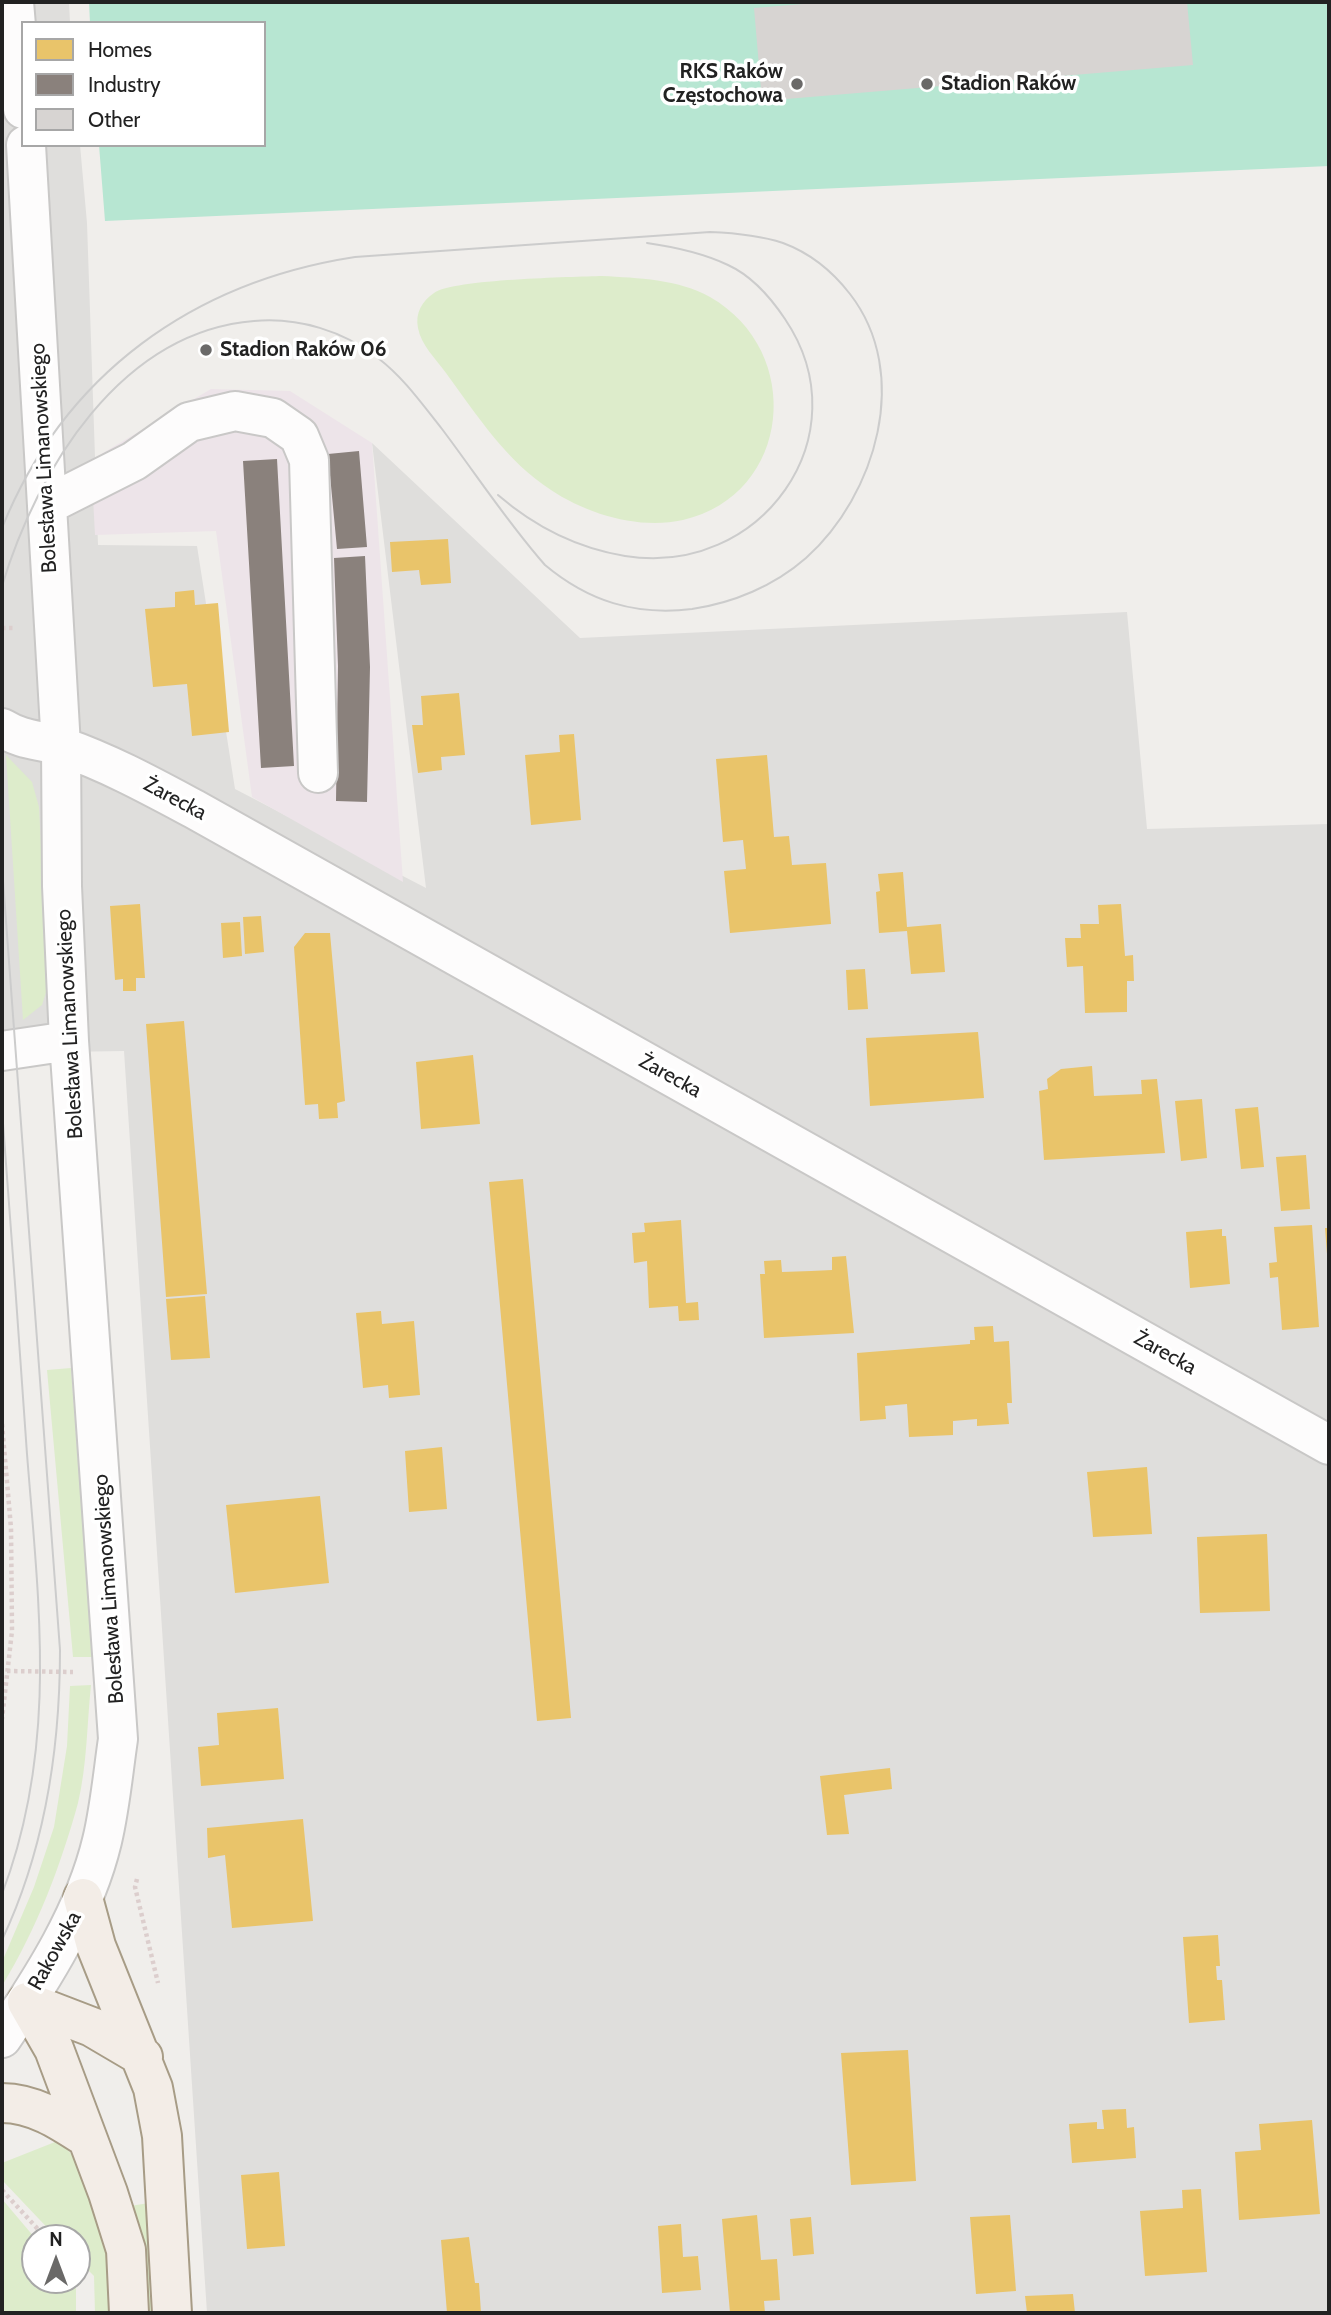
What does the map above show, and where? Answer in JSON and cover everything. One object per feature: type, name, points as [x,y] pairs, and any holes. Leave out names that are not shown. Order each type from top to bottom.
[{"type":"main road","points":[[83,1898],[96,1946],[143,2057],[153,2088],[162,2136],[172,2313]]},
{"type":"main road","points":[[27,2002],[92,2027],[143,2057]]},
{"type":"main road","points":[[27,2002],[54,2049],[126,2250],[129,2313]]},
{"type":"main road","points":[[2,2103],[28,2106],[87,2138]]},
{"type":"street","points":[[14,2],[21,85]]},
{"type":"street","name":"Bolesława Limanowskiego","points":[[26,147],[61,746],[62,886],[69,1041],[118,1739],[102,1842],[83,1898]]},
{"type":"street","points":[[47,505],[134,461],[189,422],[235,411],[273,418],[299,436],[309,460],[318,773]]},
{"type":"street","name":"Żarecka","points":[[2,728],[36,743],[61,746],[116,768],[194,809],[1329,1446]]},
{"type":"street","points":[[2,1051],[69,1041]]},
{"type":"street","name":"Rakowska","points":[[2,2038],[27,2002],[83,1898]]},
{"type":"path","points":[[2,1423],[11,1528],[12,1618],[2,1719]]},
{"type":"path","points":[[2,2190],[33,2224]]},
{"type":"shaded area","points":[[2,2],[69,2],[70,21],[21,21],[21,147],[80,147],[87,223],[98,545],[197,546],[235,789],[426,888],[372,443],[580,638],[1127,612],[1147,829],[1329,824],[1329,2313],[207,2313],[124,1051],[2,1053]]},
{"type":"shaded area","points":[[211,389],[290,391],[372,443],[403,882],[252,797],[216,531],[95,535],[91,460]]},
{"type":"green space","name":"RKS Raków Częstochowa","points":[[89,2],[1329,2],[1329,166],[105,221],[99,147],[266,147],[266,21],[90,21]]},
{"type":"green space","points":[[602,276],[658,280],[698,291],[741,321],[761,351],[772,385],[773,419],[764,453],[747,482],[719,505],[683,520],[649,523],[614,518],[565,499],[535,478],[506,451],[422,340],[417,323],[420,308],[430,296],[445,288],[514,280]]},
{"type":"green space","points":[[6,755],[32,782],[39,807],[48,986],[42,1005],[23,1020]]},
{"type":"green space","points":[[71,1368],[93,1657],[73,1657],[47,1370]]},
{"type":"green space","points":[[91,1685],[83,1774],[71,1827],[37,1920],[2,1986],[2,1962],[34,1887],[54,1827],[67,1746],[70,1686]]},
{"type":"green space","points":[[55,2142],[63,2146],[81,2167],[106,2222],[110,2252],[111,2313],[95,2313],[94,2276],[91,2273],[91,2224],[44,2224],[2,2180],[2,2163]]},
{"type":"green space","points":[[2,2199],[23,2224],[21,2224],[21,2294],[76,2294],[76,2313],[2,2313]]},
{"type":"green space","points":[[149,2203],[158,2313],[147,2313],[130,2206]]},
{"type":"building: Homes","points":[[448,539],[451,583],[421,585],[419,570],[392,572],[390,542]]},
{"type":"building: Homes","points":[[194,590],[195,605],[218,603],[229,732],[192,736],[187,684],[153,687],[145,609],[175,607],[175,592]]},
{"type":"building: Homes","points":[[459,693],[465,755],[441,757],[442,770],[418,773],[412,725],[423,725],[421,696]]},
{"type":"building: Homes","points":[[574,734],[581,820],[531,825],[525,755],[560,752],[559,735]]},
{"type":"building: Homes","points":[[767,755],[774,837],[789,836],[792,865],[826,863],[831,924],[730,933],[724,871],[746,869],[743,840],[723,842],[716,759]]},
{"type":"building: Homes","points":[[903,872],[907,927],[941,924],[945,972],[911,974],[907,931],[879,933],[876,892],[880,891],[878,874]]},
{"type":"building: Homes","points":[[140,904],[145,978],[136,978],[136,991],[123,991],[123,979],[115,980],[110,906]]},
{"type":"building: Homes","points":[[1121,904],[1125,956],[1133,955],[1134,981],[1127,981],[1127,1012],[1085,1013],[1083,966],[1067,967],[1065,938],[1081,938],[1080,924],[1099,924],[1098,905]]},
{"type":"building: Homes","points":[[261,916],[264,952],[245,954],[243,917]]},
{"type":"building: Homes","points":[[240,922],[242,956],[223,958],[221,923]]},
{"type":"building: Homes","points":[[305,933],[330,933],[345,1101],[337,1103],[338,1118],[319,1119],[318,1104],[305,1105],[294,947]]},
{"type":"building: Homes","points":[[865,969],[868,1009],[848,1010],[846,970]]},
{"type":"building: Homes","points":[[184,1021],[207,1294],[166,1297],[146,1024]]},
{"type":"building: Homes","points":[[978,1032],[984,1098],[870,1106],[866,1038]]},
{"type":"building: Homes","points":[[473,1055],[480,1124],[421,1129],[416,1062]]},
{"type":"building: Homes","points":[[1092,1066],[1094,1096],[1142,1094],[1141,1080],[1157,1079],[1165,1153],[1044,1160],[1039,1091],[1048,1089],[1047,1079],[1061,1069]]},
{"type":"building: Homes","points":[[1202,1099],[1207,1158],[1181,1161],[1175,1101]]},
{"type":"building: Homes","points":[[1258,1107],[1264,1167],[1241,1169],[1235,1109]]},
{"type":"building: Homes","points":[[1306,1155],[1310,1209],[1281,1211],[1276,1157]]},
{"type":"building: Homes","points":[[523,1179],[571,1718],[537,1721],[489,1182]]},
{"type":"building: Homes","points":[[681,1220],[686,1303],[698,1302],[699,1320],[679,1321],[678,1306],[649,1308],[647,1261],[634,1263],[632,1233],[645,1232],[644,1223]]},
{"type":"building: Homes","points":[[1312,1225],[1319,1327],[1282,1330],[1278,1277],[1270,1278],[1269,1263],[1277,1262],[1274,1227]]},
{"type":"building: Homes","points":[[1325,1228],[1329,1228],[1329,1254],[1327,1254]]},
{"type":"building: Homes","points":[[1222,1229],[1222,1236],[1226,1236],[1230,1284],[1190,1288],[1186,1232]]},
{"type":"building: Homes","points":[[846,1256],[854,1333],[764,1338],[760,1274],[765,1274],[764,1261],[781,1260],[782,1272],[832,1270],[832,1257]]},
{"type":"building: Homes","points":[[205,1296],[210,1358],[171,1360],[166,1299]]},
{"type":"building: Homes","points":[[381,1311],[382,1324],[414,1321],[420,1395],[389,1398],[388,1385],[363,1388],[356,1313]]},
{"type":"building: Homes","points":[[993,1326],[994,1342],[1009,1341],[1012,1403],[1007,1403],[1009,1424],[977,1426],[977,1419],[953,1421],[953,1435],[909,1437],[907,1404],[885,1406],[886,1419],[860,1421],[857,1353],[970,1344],[970,1340],[975,1340],[974,1327]]},
{"type":"building: Homes","points":[[442,1447],[447,1509],[409,1512],[405,1451]]},
{"type":"building: Homes","points":[[1147,1467],[1152,1534],[1093,1537],[1087,1472]]},
{"type":"building: Homes","points":[[320,1496],[329,1583],[235,1593],[226,1505]]},
{"type":"building: Homes","points":[[1267,1534],[1270,1611],[1200,1613],[1197,1537]]},
{"type":"building: Homes","points":[[278,1708],[284,1779],[201,1786],[198,1747],[219,1745],[217,1713]]},
{"type":"building: Homes","points":[[890,1768],[892,1789],[844,1795],[849,1834],[827,1835],[820,1776]]},
{"type":"building: Homes","points":[[303,1819],[313,1921],[232,1928],[225,1855],[208,1858],[207,1828]]},
{"type":"building: Homes","points":[[1218,1935],[1220,1966],[1216,1966],[1217,1980],[1222,1980],[1225,2020],[1189,2023],[1183,1937]]},
{"type":"building: Homes","points":[[908,2050],[916,2181],[851,2185],[841,2053]]},
{"type":"building: Homes","points":[[1126,2109],[1127,2128],[1134,2127],[1136,2158],[1072,2163],[1069,2124],[1097,2122],[1097,2129],[1104,2129],[1102,2110]]},
{"type":"building: Homes","points":[[1312,2120],[1320,2214],[1239,2220],[1235,2152],[1261,2150],[1259,2124]]},
{"type":"building: Homes","points":[[279,2172],[285,2246],[247,2249],[241,2175]]},
{"type":"building: Homes","points":[[1201,2189],[1207,2272],[1145,2276],[1140,2211],[1183,2208],[1182,2190]]},
{"type":"building: Homes","points":[[757,2215],[761,2260],[777,2259],[780,2300],[764,2301],[765,2313],[730,2313],[722,2219]]},
{"type":"building: Homes","points":[[1010,2215],[1016,2291],[976,2294],[970,2217]]},
{"type":"building: Homes","points":[[811,2217],[814,2254],[793,2256],[790,2219]]},
{"type":"building: Homes","points":[[681,2224],[683,2257],[698,2256],[701,2290],[662,2293],[658,2226]]},
{"type":"building: Homes","points":[[469,2237],[475,2283],[479,2283],[481,2313],[447,2313],[441,2240]]},
{"type":"building: Homes","points":[[1073,2294],[1075,2313],[1027,2313],[1025,2296]]},
{"type":"building: Industry","points":[[359,451],[367,547],[337,549],[328,454]]},
{"type":"building: Industry","points":[[277,459],[294,766],[261,768],[243,461]]},
{"type":"building: Industry","points":[[365,556],[370,667],[367,802],[336,801],[338,666],[334,558]]},
{"type":"building: Other","points":[[827,2],[1187,2],[1193,65],[762,101],[754,8]]},
{"type":"tram line","points":[[2,528],[28,473],[61,424],[98,381],[141,344],[188,313],[240,288],[296,270],[355,257],[710,232],[756,236],[783,243],[802,252],[836,278],[850,294],[869,326],[879,360],[882,396],[877,432],[867,468],[851,501],[831,532],[794,568],[767,585],[738,598],[671,611],[632,608],[595,597],[561,578],[545,565],[412,392],[396,374],[365,348],[335,333],[287,321],[254,321],[206,331],[163,351],[125,379],[91,414],[62,454],[37,497],[17,542],[2,586]]},
{"type":"tram line","points":[[498,495],[557,535],[590,548],[625,556],[674,557],[718,545],[756,522],[785,490],[805,451],[812,408],[806,364],[785,319],[760,288],[737,270],[699,254],[647,243]]},
{"type":"tram line","points":[[2,867],[60,1650],[57,1725],[47,1799],[29,1870],[2,1940]]},
{"type":"tram line","points":[[2,1110],[36,1566],[40,1676],[38,1730],[31,1785],[20,1839],[2,1894]]},
{"type":"place","name":"RKS Raków Częstochowa","points":[[797,84]]},
{"type":"place","name":"Stadion Raków","points":[[927,84]]},
{"type":"place","name":"Stadion Raków 06","points":[[206,350]]}]
